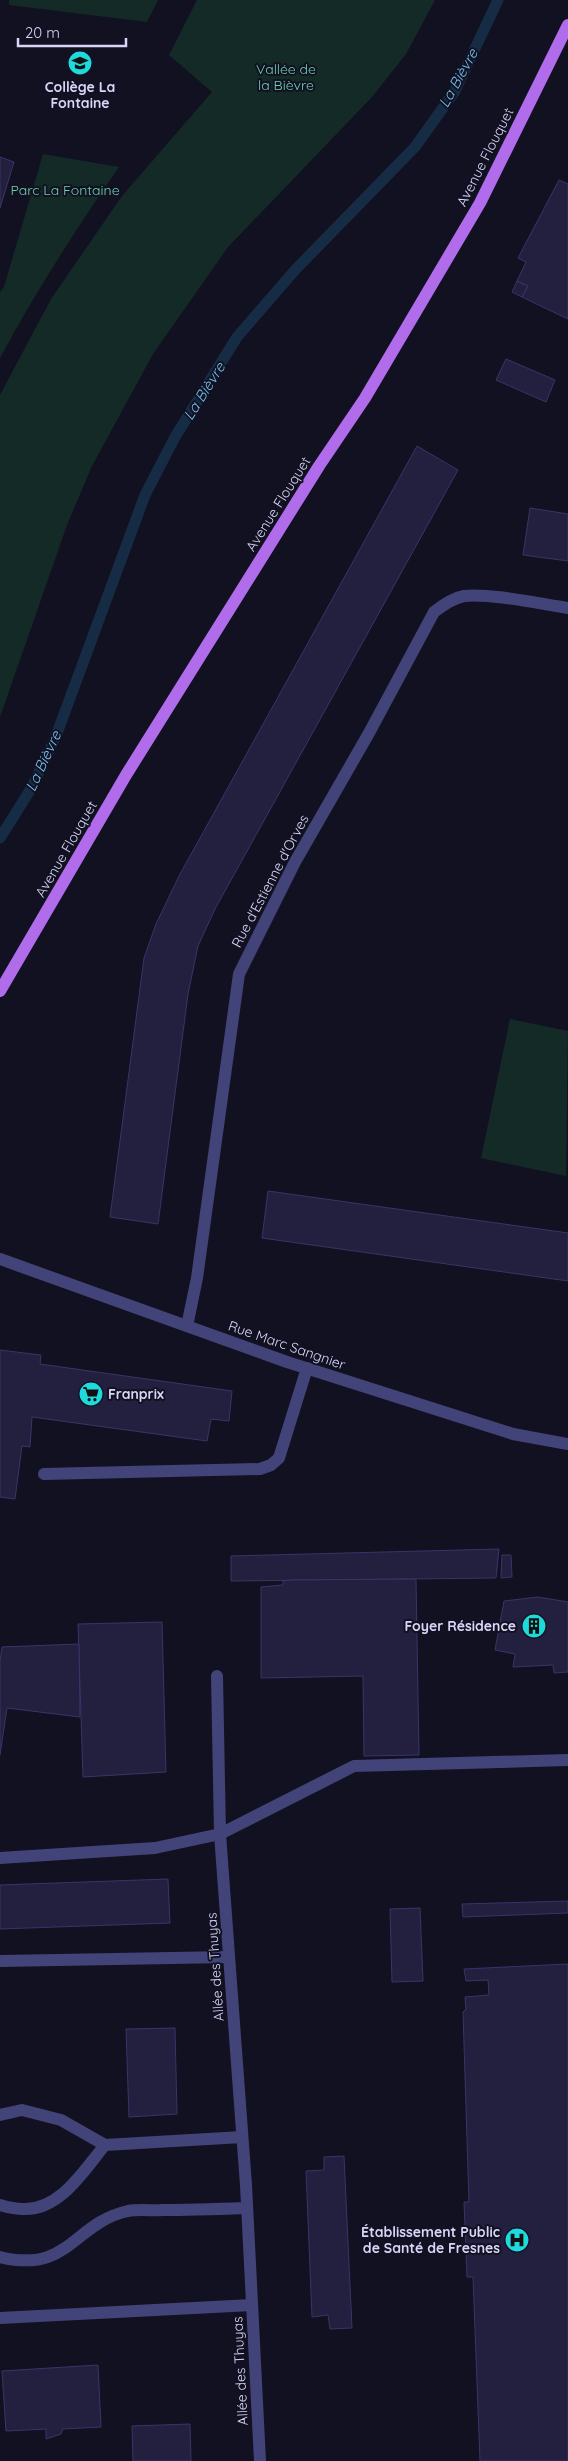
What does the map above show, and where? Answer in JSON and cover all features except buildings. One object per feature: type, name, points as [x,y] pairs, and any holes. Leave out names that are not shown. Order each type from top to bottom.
[{"type":"main road","name":"Avenue Flouquet","points":[[0,991],[126,775],[319,466],[365,398],[470,220],[568,25]]},
{"type":"street","name":"Rue d'Estienne d'Orves","points":[[187,1326],[197,1278],[239,974],[295,862],[434,612],[447,602],[464,596],[486,597],[568,608]]},
{"type":"street","name":"Rue Marc Sangnier","points":[[0,1260],[307,1368],[514,1434],[568,1444]]},
{"type":"street","points":[[44,1474],[260,1469],[271,1465],[279,1458],[307,1368]]},
{"type":"street","name":"Allée des Thuyas","points":[[217,1676],[220,1834],[247,2208],[260,2461]]},
{"type":"street","points":[[0,1858],[154,1848],[220,1834],[354,1766],[568,1760]]},
{"type":"street","points":[[0,1961],[229,1957]]},
{"type":"street","points":[[0,2115],[22,2110],[61,2120],[105,2145],[242,2137]]},
{"type":"street","points":[[0,2206],[24,2210],[47,2205],[69,2189],[105,2145]]},
{"type":"street","points":[[0,2257],[19,2261],[45,2259],[68,2247],[100,2221],[128,2211],[247,2208]]},
{"type":"street","points":[[0,2318],[252,2305]]},
{"type":"green space","points":[[9,0],[158,0],[147,22],[9,5]]},
{"type":"green space","name":"Vallée de la Bièvre","points":[[197,0],[435,0],[406,54],[372,97],[228,247],[153,354],[92,466],[67,525],[0,717],[0,395],[51,299],[122,196],[212,92],[169,55]]},
{"type":"green space","name":"Parc La Fontaine","points":[[43,154],[119,167],[57,261],[0,358],[0,292],[4,287]]},
{"type":"green space","points":[[510,1019],[568,1031],[566,1176],[481,1158]]},
{"type":"waterway","name":"La Bièvre","points":[[0,838],[32,787],[56,736],[145,495],[175,437],[237,337],[296,269],[415,147],[455,91],[498,0]]},
{"type":"place","name":"Collège La Fontaine","points":[[80,63]]},
{"type":"place","name":"Franprix","points":[[91,1394]]},
{"type":"place","name":"Foyer Résidence","points":[[534,1626]]},
{"type":"place","name":"Établissement Public de Santé de Fresnes","points":[[517,2240]]}]
